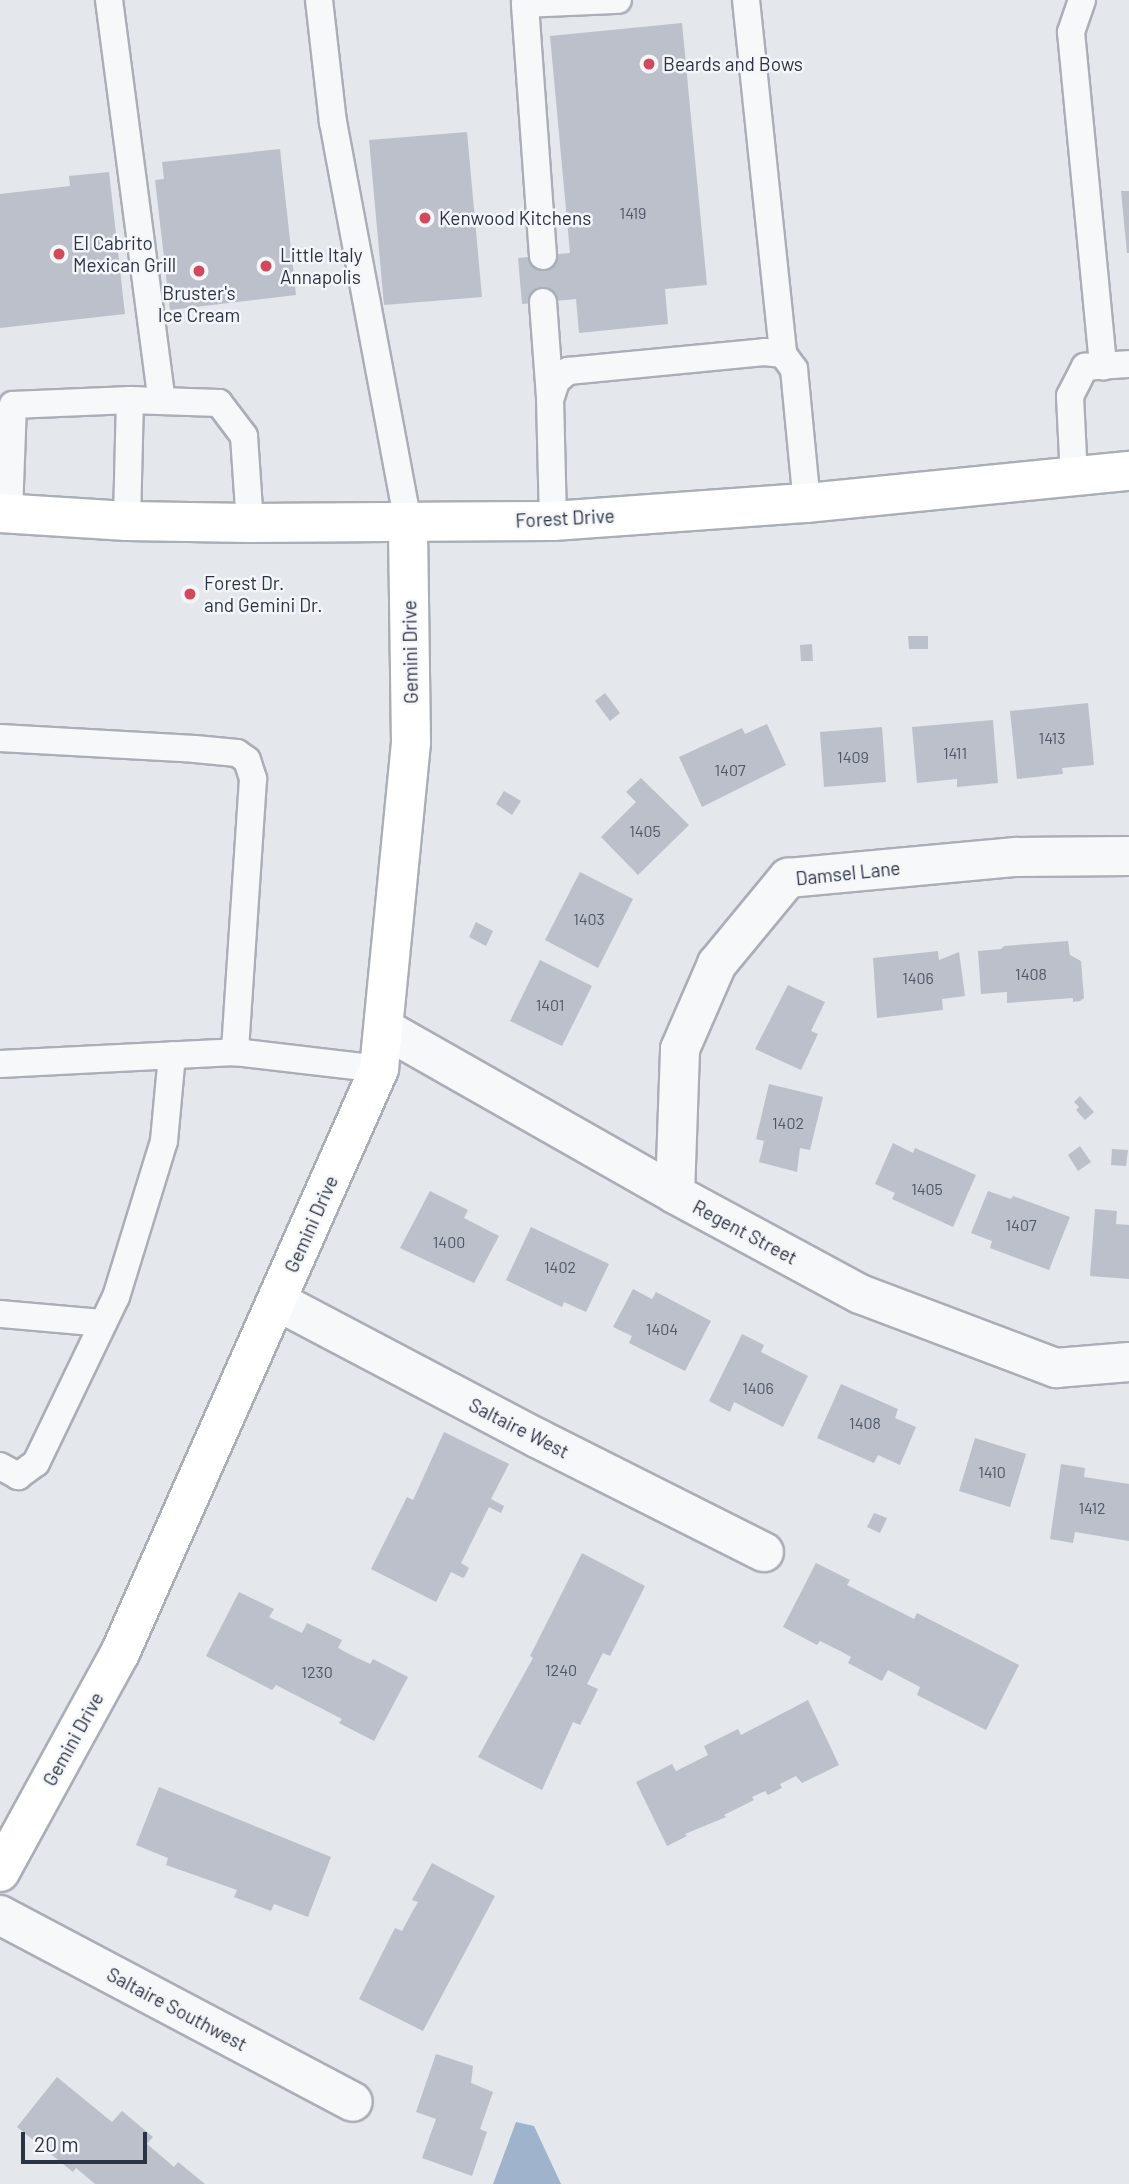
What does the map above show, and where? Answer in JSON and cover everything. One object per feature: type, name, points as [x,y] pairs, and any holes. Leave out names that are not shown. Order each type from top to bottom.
[{"type":"street","name":"Forest Drive","points":[[5,513],[250,523],[553,521],[807,503],[1129,471]]},
{"type":"street","name":"Gemini Drive","points":[[0,1872],[120,1653],[379,1069],[411,743],[408,522]]},
{"type":"street","name":"Damsel Lane","points":[[675,1194],[680,1049],[718,964],[788,878],[1016,857],[1129,856]]},
{"type":"street","name":"Regent Street","points":[[385,1029],[675,1194],[860,1294],[1056,1368],[1129,1362]]},
{"type":"street","name":"Saltaire West","points":[[277,1301],[537,1438],[764,1552]]},
{"type":"street","name":"Saltaire Southwest","points":[[0,1915],[353,2102]]},
{"type":"lane","points":[[109,0],[162,401]]},
{"type":"lane","points":[[319,0],[333,122],[408,522]]},
{"type":"lane","points":[[543,256],[525,4],[618,0]]},
{"type":"lane","points":[[746,0],[783,354],[793,369],[807,503]]},
{"type":"lane","points":[[1074,478],[1070,396],[1085,367],[1116,365],[1071,32],[1082,0]]},
{"type":"lane","points":[[543,302],[550,400],[553,521]]},
{"type":"lane","points":[[550,400],[556,381],[568,370],[764,352],[783,354]]},
{"type":"lane","points":[[127,520],[130,400]]},
{"type":"lane","points":[[5,513],[13,405],[130,400],[219,403],[244,436],[250,523]]},
{"type":"lane","points":[[0,738],[195,749],[237,753],[247,760],[253,779],[234,1052]]},
{"type":"lane","points":[[0,1064],[234,1052],[379,1069]]},
{"type":"lane","points":[[0,1466],[18,1476],[36,1463],[116,1297],[163,1141],[172,1055]]},
{"type":"lane","points":[[0,1314],[103,1323]]},
{"type":"water","points":[[516,2122],[534,2126],[561,2184],[493,2184]]},
{"type":"building","points":[[682,23],[707,285],[665,289],[668,324],[579,333],[576,299],[522,304],[518,258],[570,253],[550,36]]},
{"type":"building","name":"Kenwood Kitchens","points":[[467,132],[482,297],[384,305],[369,140]]},
{"type":"building","points":[[280,149],[296,295],[170,310],[155,180],[164,179],[162,162]]},
{"type":"building","name":"El Cabrito Mexican Grill","points":[[109,172],[125,314],[0,328],[0,194],[70,186],[69,176]]},
{"type":"building","points":[[1121,191],[1129,191],[1129,253],[1127,253]]},
{"type":"building","points":[[908,636],[928,636],[928,649],[909,649]]},
{"type":"building","points":[[812,644],[813,661],[801,661],[800,645]]},
{"type":"building","points":[[605,693],[620,713],[610,721],[595,701]]},
{"type":"building","points":[[1088,703],[1094,765],[1062,768],[1063,774],[1017,779],[1010,711]]},
{"type":"building","points":[[993,720],[998,783],[957,787],[957,779],[917,783],[912,727]]},
{"type":"building","points":[[767,724],[786,765],[702,807],[679,757],[742,728],[745,734]]},
{"type":"building","points":[[882,727],[886,782],[824,787],[820,732]]},
{"type":"building","points":[[641,778],[689,825],[638,875],[601,837],[636,802],[626,792]]},
{"type":"building","points":[[504,791],[521,801],[512,815],[496,804]]},
{"type":"building","points":[[580,872],[633,899],[598,968],[545,940]]},
{"type":"building","points":[[476,922],[493,931],[486,946],[469,937]]},
{"type":"building","points":[[1068,941],[1070,955],[1081,961],[1084,998],[1080,1001],[1073,1002],[1073,998],[1007,1003],[1007,992],[981,994],[978,951]]},
{"type":"building","points":[[938,951],[939,960],[959,952],[965,996],[942,999],[943,1010],[877,1018],[873,958]]},
{"type":"building","points":[[540,960],[592,986],[562,1046],[510,1021]]},
{"type":"building","points":[[788,985],[825,1002],[811,1031],[818,1034],[801,1070],[755,1049]]},
{"type":"building","points":[[769,1084],[823,1097],[810,1150],[800,1148],[797,1172],[759,1162],[764,1141],[756,1139]]},
{"type":"building","points":[[1080,1096],[1094,1112],[1085,1120],[1076,1110],[1079,1107],[1074,1102]]},
{"type":"building","points":[[893,1143],[913,1153],[915,1148],[976,1175],[953,1227],[892,1199],[895,1193],[875,1184]]},
{"type":"building","points":[[1080,1146],[1091,1162],[1078,1171],[1068,1155]]},
{"type":"building","points":[[1112,1149],[1128,1150],[1126,1166],[1111,1165]]},
{"type":"building","points":[[430,1191],[468,1210],[464,1218],[499,1236],[474,1283],[400,1248]]},
{"type":"building","points":[[988,1191],[1011,1199],[1013,1196],[1070,1217],[1049,1270],[990,1248],[992,1241],[971,1233]]},
{"type":"building","points":[[1095,1209],[1117,1211],[1116,1224],[1129,1225],[1129,1279],[1090,1276]]},
{"type":"building","points":[[531,1227],[609,1264],[586,1312],[564,1302],[562,1307],[506,1280]]},
{"type":"building","points":[[633,1289],[652,1299],[656,1292],[711,1321],[685,1371],[629,1343],[632,1336],[613,1327]]},
{"type":"building","points":[[742,1334],[764,1345],[761,1352],[808,1376],[783,1427],[734,1402],[730,1412],[709,1401]]},
{"type":"building","points":[[841,1384],[898,1409],[895,1418],[916,1427],[900,1465],[878,1455],[874,1463],[817,1438]]},
{"type":"building","points":[[444,1432],[509,1464],[491,1499],[504,1506],[501,1513],[489,1507],[461,1563],[469,1568],[465,1576],[463,1578],[451,1572],[436,1602],[371,1569],[407,1497],[413,1500]]},
{"type":"building","points":[[975,1438],[1026,1454],[1010,1507],[959,1491]]},
{"type":"building","points":[[1061,1464],[1085,1468],[1084,1477],[1129,1484],[1129,1541],[1075,1532],[1073,1543],[1050,1539]]},
{"type":"building","points":[[874,1513],[887,1518],[880,1533],[867,1527]]},
{"type":"building","points":[[582,1553],[645,1586],[610,1656],[603,1653],[587,1684],[598,1689],[580,1725],[573,1722],[542,1790],[478,1757],[533,1658],[530,1656]]},
{"type":"building","points":[[816,1563],[850,1580],[847,1585],[914,1619],[917,1613],[1019,1665],[986,1730],[917,1695],[920,1687],[888,1670],[882,1681],[848,1663],[851,1657],[842,1652],[820,1641],[817,1645],[783,1627]]},
{"type":"building","points":[[239,1592],[274,1609],[269,1617],[302,1633],[307,1623],[342,1640],[338,1648],[351,1655],[370,1664],[373,1659],[408,1677],[374,1741],[339,1723],[342,1719],[276,1685],[272,1690],[206,1656]]},
{"type":"building","points":[[808,1700],[839,1765],[802,1783],[796,1776],[780,1784],[782,1788],[768,1795],[765,1791],[752,1797],[754,1800],[724,1815],[726,1817],[685,1834],[687,1836],[667,1846],[636,1782],[672,1764],[676,1771],[708,1755],[704,1746],[738,1729],[741,1735]]},
{"type":"building","points":[[159,1787],[331,1857],[308,1917],[274,1904],[271,1911],[234,1897],[237,1890],[166,1865],[168,1858],[136,1845]]},
{"type":"building","points":[[432,1863],[495,1896],[423,2031],[359,1999],[395,1928],[402,1931],[418,1902],[412,1900]]},
{"type":"building","points":[[436,2054],[473,2066],[471,2083],[493,2092],[480,2129],[487,2132],[472,2176],[422,2158],[436,2119],[416,2112]]},
{"type":"building","points":[[57,2077],[112,2122],[122,2111],[153,2137],[147,2144],[174,2167],[178,2162],[205,2184],[95,2184],[76,2168],[73,2172],[17,2127]]},
{"type":"place","name":"Beards and Bows","points":[[649,64]]},
{"type":"place","name":"Kenwood Kitchens","points":[[425,218]]},
{"type":"place","name":"El Cabrito Mexican Grill","points":[[59,254]]},
{"type":"place","name":"Little Italy Annapolis","points":[[266,266]]},
{"type":"place","name":"Bruster's Ice Cream","points":[[199,271]]},
{"type":"place","name":"Forest Dr. and Gemini Dr.","points":[[190,594]]}]
